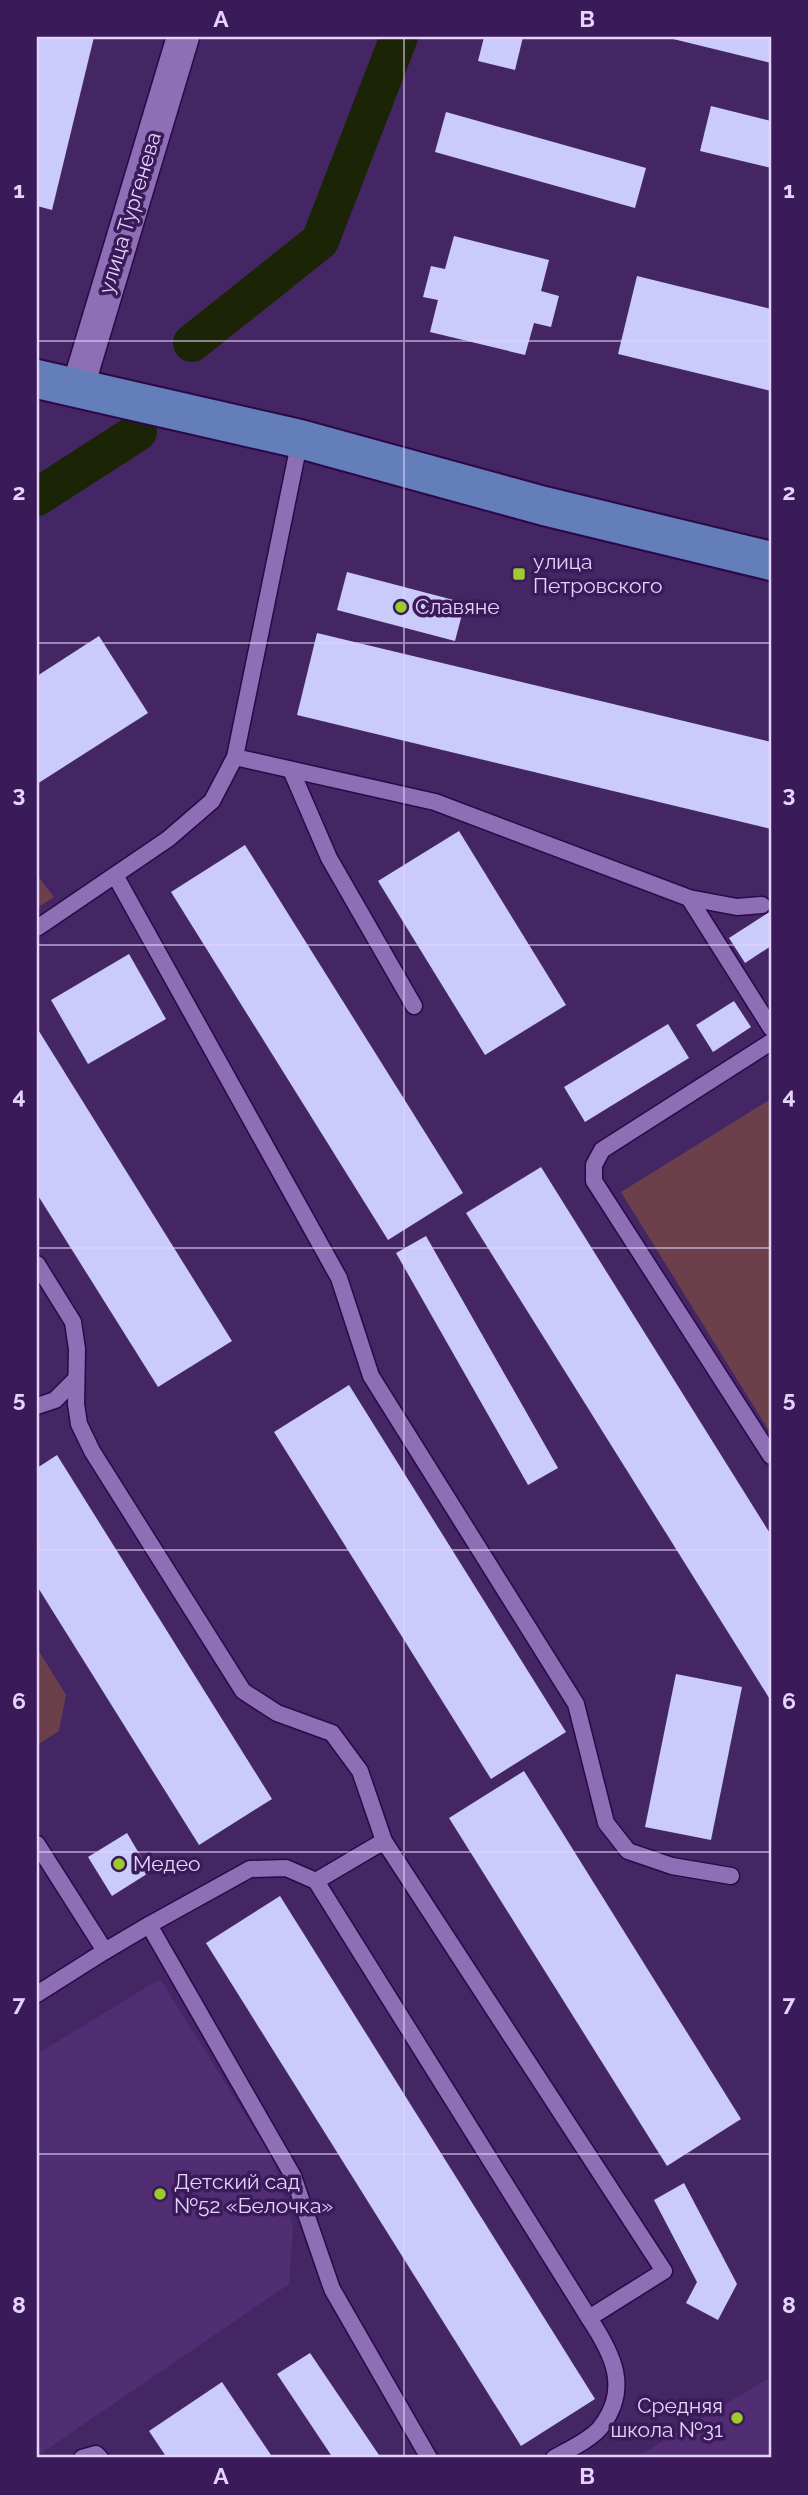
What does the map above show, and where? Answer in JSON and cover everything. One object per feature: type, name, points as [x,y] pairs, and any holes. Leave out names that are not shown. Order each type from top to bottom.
[{"type":"main road","points":[[37,379],[300,439],[544,506],[771,561]]},
{"type":"street","name":"улица Тургенева","points":[[77,390],[183,37]]},
{"type":"lane","points":[[37,928],[116,877],[168,839],[212,801],[235,757],[300,439]]},
{"type":"lane","points":[[235,757],[435,802],[689,898],[737,907],[762,905]]},
{"type":"lane","points":[[290,770],[329,858],[414,1006]]},
{"type":"lane","points":[[116,877],[339,1278],[371,1376],[576,1704],[606,1823],[628,1851],[672,1866],[731,1876]]},
{"type":"lane","points":[[689,898],[771,1028]]},
{"type":"lane","points":[[771,1042],[602,1150],[594,1165],[594,1181],[771,1456]]},
{"type":"lane","points":[[37,1264],[73,1322],[77,1349],[79,1424],[92,1451],[243,1691],[277,1713],[332,1733],[360,1771],[384,1841],[664,2271],[589,2318]]},
{"type":"lane","points":[[37,1406],[55,1400],[76,1379]]},
{"type":"lane","points":[[316,1881],[384,1841]]},
{"type":"lane","points":[[37,1844],[106,1951]]},
{"type":"lane","points":[[37,1994],[149,1924],[250,1869],[286,1868],[316,1881],[612,2354],[617,2398],[599,2430],[554,2458]]},
{"type":"lane","points":[[149,1924],[293,2176],[332,2289],[429,2458]]},
{"type":"lane","points":[[82,2458],[96,2454],[100,2458]]},
{"type":"shaded area","points":[[37,875],[54,897],[37,908]]},
{"type":"shaded area","points":[[771,1099],[771,1434],[621,1192]]},
{"type":"shaded area","points":[[37,1648],[66,1695],[59,1731],[37,1745]]},
{"type":"shaded area","name":"Детский сад №52 «Белочка»","points":[[160,1979],[274,2161],[293,2228],[289,2284],[37,2456],[37,2054]]},
{"type":"shaded area","name":"Средняя школа №31","points":[[771,2377],[771,2458],[635,2458]]},
{"type":"building","points":[[37,37],[94,37],[52,210],[37,206]]},
{"type":"building","points":[[484,37],[523,37],[515,70],[478,61]]},
{"type":"building","points":[[669,37],[771,37],[771,63],[669,38]]},
{"type":"building","points":[[711,106],[771,121],[771,168],[700,151]]},
{"type":"building","points":[[446,112],[646,168],[635,208],[435,152]]},
{"type":"building","points":[[454,236],[549,260],[541,291],[559,296],[551,327],[534,323],[525,355],[430,332],[438,300],[423,297],[431,266],[445,269]]},
{"type":"building","points":[[637,276],[771,309],[771,391],[618,354]]},
{"type":"building","name":"Славяне","points":[[347,572],[465,603],[455,641],[337,610]]},
{"type":"building","points":[[317,633],[771,742],[771,829],[297,715]]},
{"type":"building","points":[[99,636],[148,713],[37,784],[37,676]]},
{"type":"building","points":[[459,831],[566,1005],[485,1055],[378,881]]},
{"type":"building","points":[[245,845],[463,1193],[388,1240],[171,892]]},
{"type":"building","points":[[771,911],[771,946],[745,963],[729,938]]},
{"type":"building","points":[[129,954],[166,1019],[88,1064],[51,1000]]},
{"type":"building","points":[[734,1001],[751,1027],[713,1052],[696,1025]]},
{"type":"building","points":[[668,1024],[689,1058],[585,1122],[564,1087]]},
{"type":"building","points":[[37,1028],[232,1341],[158,1387],[37,1194]]},
{"type":"building","points":[[541,1167],[771,1535],[771,1701],[466,1213]]},
{"type":"building","points":[[426,1236],[558,1468],[528,1485],[396,1253]]},
{"type":"building","points":[[349,1385],[566,1732],[491,1779],[274,1432]]},
{"type":"building","points":[[57,1455],[272,1799],[199,1845],[37,1586],[37,1468]]},
{"type":"building","points":[[676,1674],[742,1687],[711,1840],[645,1827]]},
{"type":"building","points":[[524,1771],[741,2119],[667,2166],[449,1818]]},
{"type":"building","name":"Медео","points":[[127,1833],[150,1872],[112,1896],[88,1857]]},
{"type":"building","points":[[280,1896],[595,2399],[521,2446],[206,1943]]},
{"type":"building","points":[[684,2183],[737,2284],[718,2320],[686,2303],[697,2282],[654,2200]]},
{"type":"building","points":[[310,2353],[381,2458],[333,2458],[277,2374]]},
{"type":"building","points":[[222,2382],[273,2458],[167,2458],[149,2431]]},
{"type":"waterway","points":[[192,343],[320,241],[399,37]]},
{"type":"waterway","points":[[37,497],[138,432]]},
{"type":"place","name":"улица Петровского","points":[[519,574]]},
{"type":"place","name":"Славяне","points":[[401,607]]},
{"type":"place","name":"Медео","points":[[119,1864]]},
{"type":"place","name":"Детский сад №52 «Белочка»","points":[[160,2194]]},
{"type":"place","name":"Средняя школа №31","points":[[737,2418]]}]
